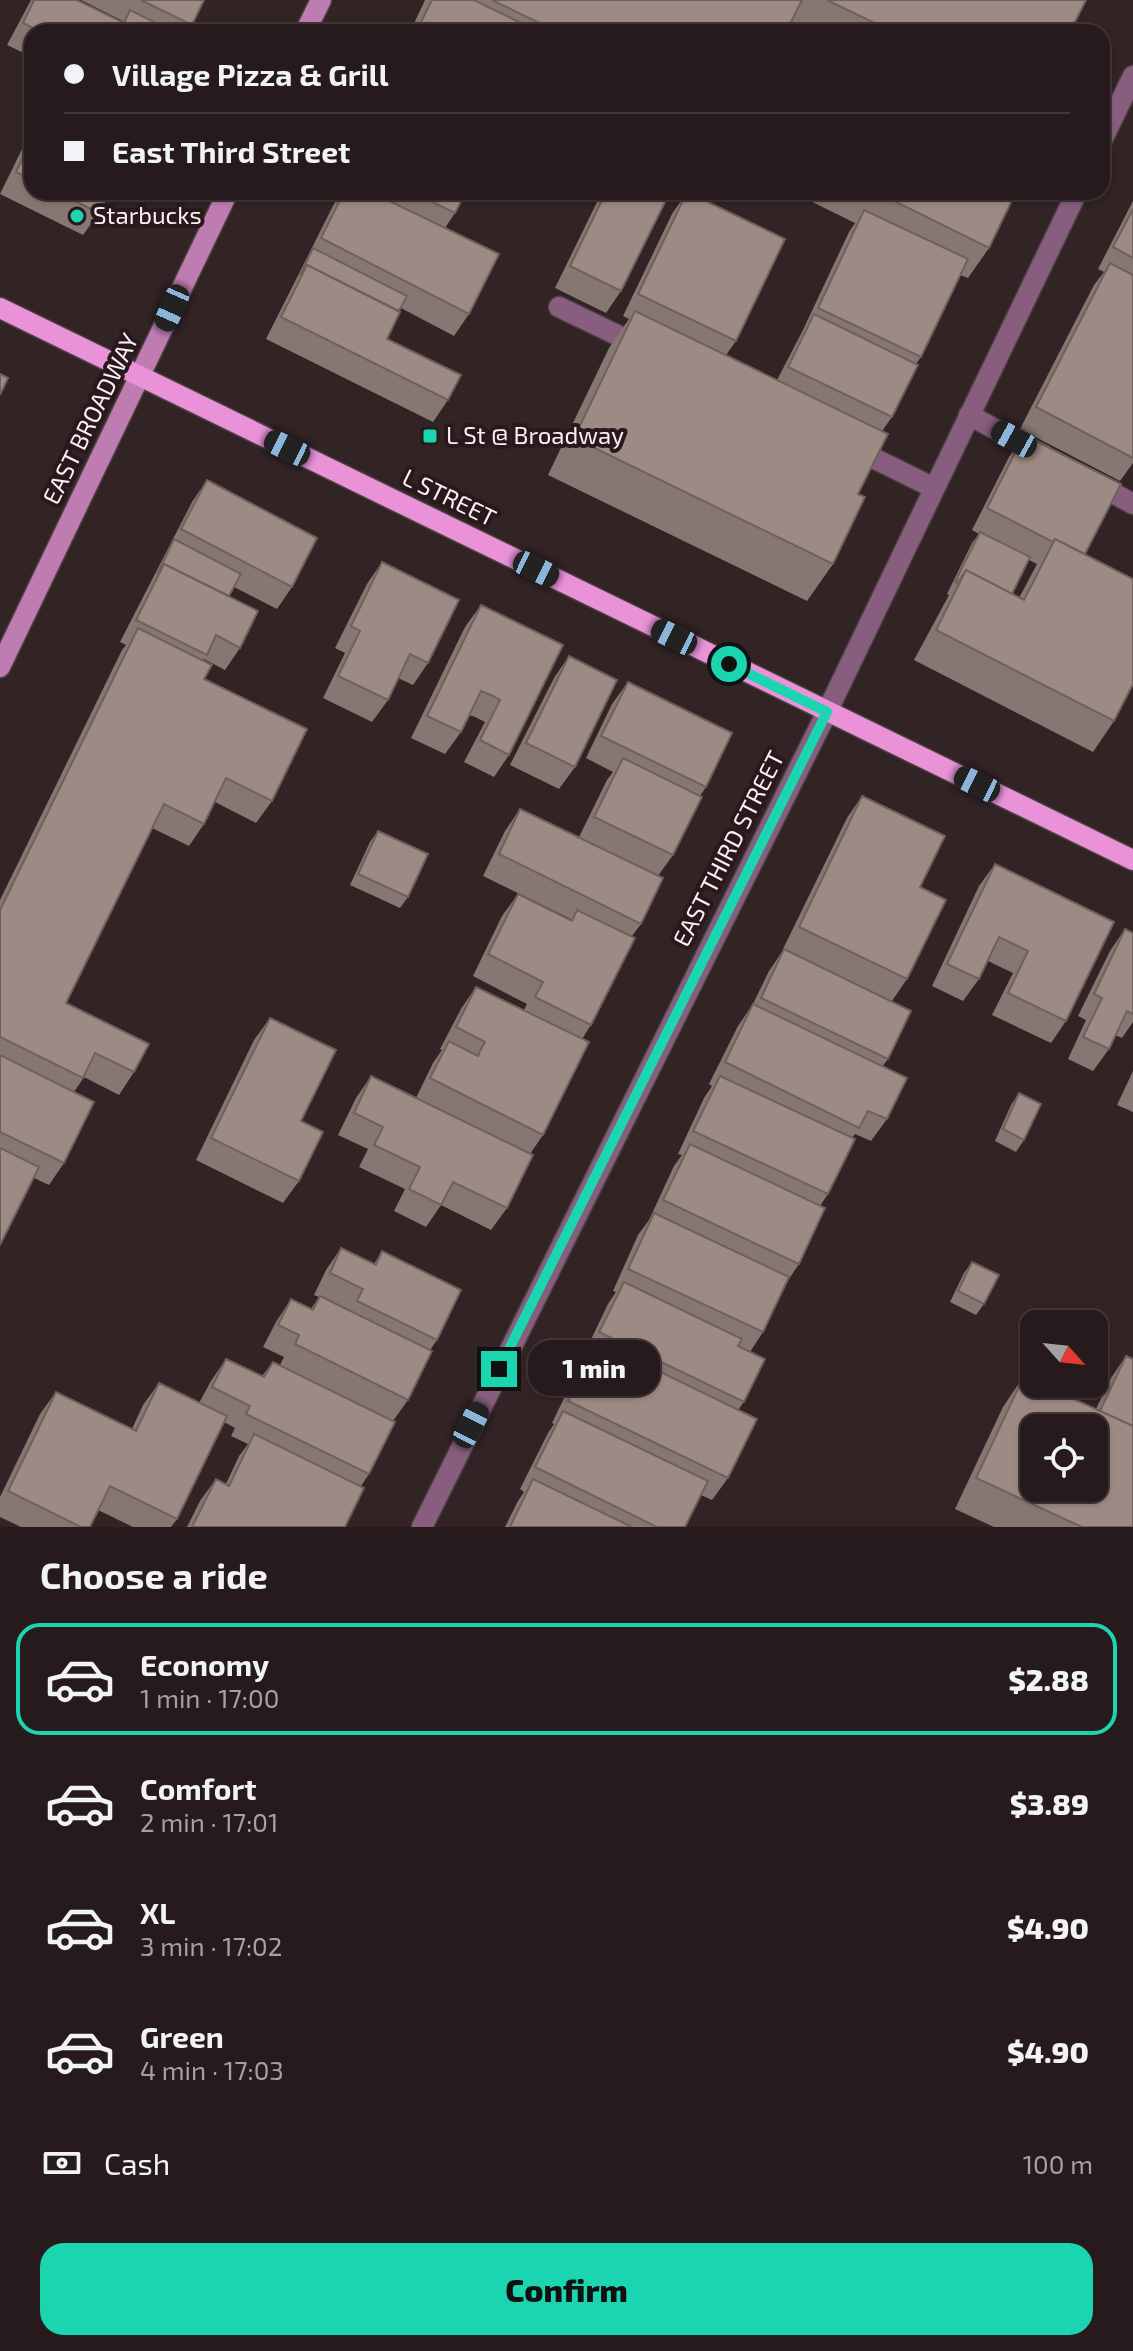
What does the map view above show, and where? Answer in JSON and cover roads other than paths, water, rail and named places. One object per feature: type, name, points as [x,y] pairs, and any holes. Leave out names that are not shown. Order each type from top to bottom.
[{"type":"main road","points":[[309,24],[321,0]]},
{"type":"main road","name":"EAST BROADWAY","points":[[0,667],[224,200]]},
{"type":"main road","name":"L STREET","points":[[0,308],[1133,860]]},
{"type":"street","points":[[1110,123],[1133,76]]},
{"type":"street","name":"EAST THIRD STREET","points":[[422,1527],[827,712],[1073,200]]},
{"type":"street","points":[[559,307],[656,354]]},
{"type":"street","points":[[969,415],[1133,504]]},
{"type":"street","points":[[837,441],[934,488]]},
{"type":"place","name":"Starbucks","points":[[77,216]]},
{"type":"place","name":"L St @ Broadway","points":[[430,436]]}]
